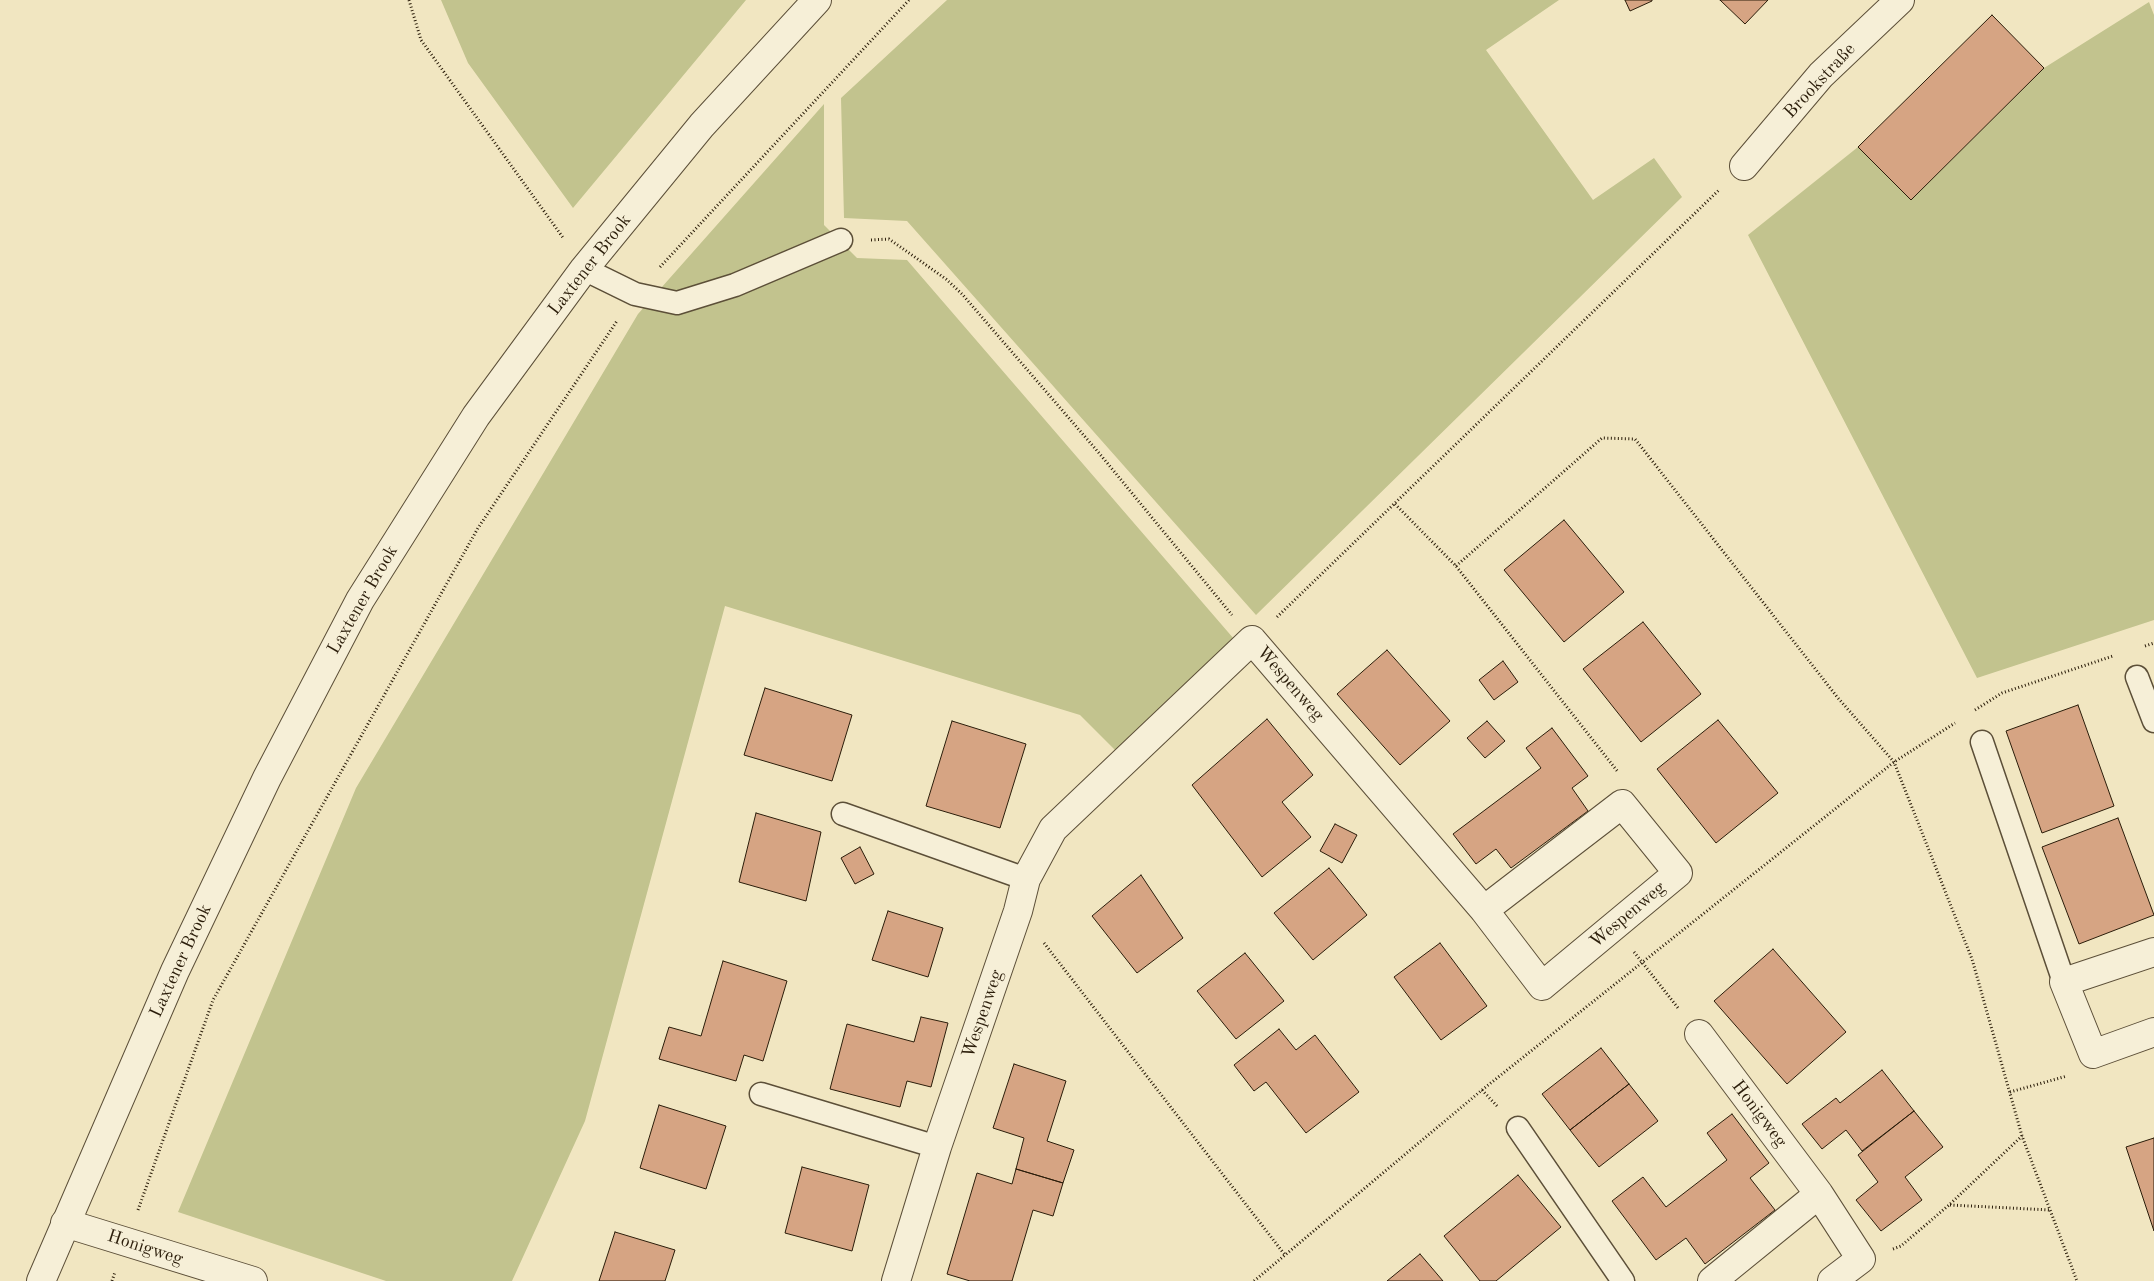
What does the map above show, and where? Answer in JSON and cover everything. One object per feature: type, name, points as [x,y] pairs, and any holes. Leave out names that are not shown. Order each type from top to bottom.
[{"type":"street","name":"Laxtener Brook","points":[[41,1281],[175,971],[267,778],[360,600],[476,416],[584,268],[702,125],[817,0]]},
{"type":"street","name":"Brookstraße","points":[[1744,166],[1821,75],[1900,0]]},
{"type":"street","name":"Wespenweg","points":[[896,1281],[937,1147],[1018,911],[1026,879],[1053,829],[1252,640],[1484,910],[1542,986],[1678,874],[1622,804]]},
{"type":"street","points":[[1484,910],[1622,804]]},
{"type":"street","points":[[2154,952],[2064,982],[2093,1054],[2154,1032]]},
{"type":"street","name":"Honigweg","points":[[1699,1034],[1819,1194],[1861,1259]]},
{"type":"street","points":[[1712,1281],[1819,1194]]},
{"type":"street","name":"Honigweg","points":[[65,1223],[253,1281]]},
{"type":"street","points":[[1832,1281],[1861,1259]]},
{"type":"lane","points":[[584,268],[635,294],[677,302],[735,285],[841,240]]},
{"type":"lane","points":[[2137,677],[2154,721]]},
{"type":"lane","points":[[1982,742],[2064,982]]},
{"type":"lane","points":[[843,814],[1026,879]]},
{"type":"lane","points":[[761,1094],[937,1147]]},
{"type":"lane","points":[[1518,1128],[1623,1281]]},
{"type":"path","points":[[409,0],[421,40],[584,268]]},
{"type":"path","points":[[112,1281],[213,1000],[478,528],[635,294],[909,0]]},
{"type":"path","points":[[841,240],[889,239],[946,279],[962,294],[1099,453],[1252,640],[1744,166]]},
{"type":"path","points":[[1456,566],[1602,438],[1635,439],[1838,698],[1894,762],[1972,959],[2022,1136],[2077,1281]]},
{"type":"path","points":[[1395,504],[1456,566],[1630,787],[1622,804]]},
{"type":"path","points":[[2138,648],[2154,643]]},
{"type":"path","points":[[1974,711],[2002,693],[2120,654]]},
{"type":"path","points":[[1254,1281],[1482,1090],[1894,762],[1959,721]]},
{"type":"path","points":[[1018,911],[1285,1255]]},
{"type":"path","points":[[1616,927],[1642,963],[1699,1034]]},
{"type":"path","points":[[2010,1092],[2087,1070],[2093,1054]]},
{"type":"path","points":[[1861,1259],[1901,1246],[1949,1205],[2022,1136]]},
{"type":"path","points":[[1949,1205],[2050,1210]]},
{"type":"green space","points":[[441,0],[746,0],[573,208],[468,63]]},
{"type":"green space","points":[[947,0],[1559,0],[1486,50],[1593,200],[1654,158],[1682,197],[1256,615],[907,221],[844,218],[841,98]]},
{"type":"green space","points":[[2149,2],[2154,15],[2154,620],[1977,678],[1748,235],[1858,147],[1911,200],[2044,68]]},
{"type":"green space","points":[[824,104],[824,225],[857,258],[907,260],[1234,639],[1120,755],[1080,715],[725,606],[585,1121],[512,1281],[386,1281],[178,1212],[356,788],[638,314]]},
{"type":"building","points":[[1625,0],[1652,0],[1652,1],[1630,11]]},
{"type":"building","points":[[1720,0],[1768,0],[1745,24]]},
{"type":"building","points":[[1992,15],[2044,68],[1911,200],[1858,147]]},
{"type":"building","points":[[1564,520],[1624,592],[1564,642],[1504,570]]},
{"type":"building","points":[[1643,622],[1701,694],[1641,742],[1583,669]]},
{"type":"building","points":[[1387,650],[1450,721],[1400,765],[1337,694]]},
{"type":"building","points":[[1503,661],[1518,682],[1494,700],[1479,680]]},
{"type":"building","points":[[765,688],[852,715],[832,781],[744,755]]},
{"type":"building","points":[[2078,705],[2114,806],[2042,833],[2006,731]]},
{"type":"building","points":[[1267,719],[1313,775],[1282,802],[1311,837],[1262,877],[1192,785]]},
{"type":"building","points":[[1718,720],[1778,793],[1716,843],[1657,769]]},
{"type":"building","points":[[952,721],[1026,744],[1000,828],[926,806]]},
{"type":"building","points":[[1487,721],[1505,741],[1485,758],[1467,738]]},
{"type":"building","points":[[1552,728],[1588,776],[1572,788],[1588,811],[1511,868],[1496,849],[1476,864],[1453,834],[1541,768],[1526,748]]},
{"type":"building","points":[[756,813],[821,832],[806,901],[739,882]]},
{"type":"building","points":[[2118,818],[2154,915],[2079,944],[2042,847]]},
{"type":"building","points":[[1335,824],[1357,835],[1342,863],[1320,851]]},
{"type":"building","points":[[860,847],[874,874],[855,884],[841,858]]},
{"type":"building","points":[[1329,868],[1367,915],[1313,960],[1274,913]]},
{"type":"building","points":[[1141,875],[1183,938],[1137,973],[1092,916]]},
{"type":"building","points":[[888,911],[943,928],[928,977],[872,960]]},
{"type":"building","points":[[1440,943],[1487,1006],[1441,1040],[1394,977]]},
{"type":"building","points":[[1773,949],[1846,1032],[1787,1084],[1714,1001]]},
{"type":"building","points":[[1245,953],[1284,1001],[1236,1039],[1197,991]]},
{"type":"building","points":[[723,961],[787,981],[763,1061],[744,1055],[736,1081],[659,1059],[669,1027],[701,1036]]},
{"type":"building","points":[[921,1017],[948,1023],[931,1087],[907,1081],[900,1107],[830,1089],[847,1024],[914,1042]]},
{"type":"building","points":[[1279,1029],[1296,1050],[1315,1035],[1359,1092],[1306,1133],[1266,1082],[1254,1091],[1234,1065]]},
{"type":"building","points":[[1601,1048],[1629,1084],[1570,1130],[1542,1094]]},
{"type":"building","points":[[1014,1064],[1066,1081],[1047,1141],[1074,1150],[1063,1183],[1016,1169],[1024,1138],[993,1128]]},
{"type":"building","points":[[1882,1070],[1914,1111],[1862,1151],[1846,1130],[1822,1149],[1802,1124],[1836,1098],[1840,1103]]},
{"type":"building","points":[[1629,1084],[1658,1121],[1599,1167],[1570,1130]]},
{"type":"building","points":[[659,1105],[726,1126],[706,1189],[640,1168]]},
{"type":"building","points":[[1914,1111],[1943,1147],[1905,1177],[1922,1200],[1881,1231],[1856,1200],[1878,1182],[1858,1155]]},
{"type":"building","points":[[1732,1114],[1769,1163],[1750,1178],[1775,1210],[1705,1264],[1686,1238],[1656,1260],[1612,1201],[1643,1177],[1666,1207],[1727,1160],[1707,1133]]},
{"type":"building","points":[[2154,1138],[2154,1231],[2126,1147]]},
{"type":"building","points":[[802,1167],[869,1185],[852,1251],[785,1233]]},
{"type":"building","points":[[1016,1169],[1063,1183],[1053,1216],[1033,1210],[1012,1281],[970,1281],[947,1274],[977,1173],[1012,1184]]},
{"type":"building","points":[[1518,1175],[1561,1227],[1496,1281],[1480,1281],[1444,1236]]},
{"type":"building","points":[[615,1232],[675,1250],[665,1281],[599,1281]]},
{"type":"building","points":[[1420,1254],[1443,1281],[1387,1281]]}]
